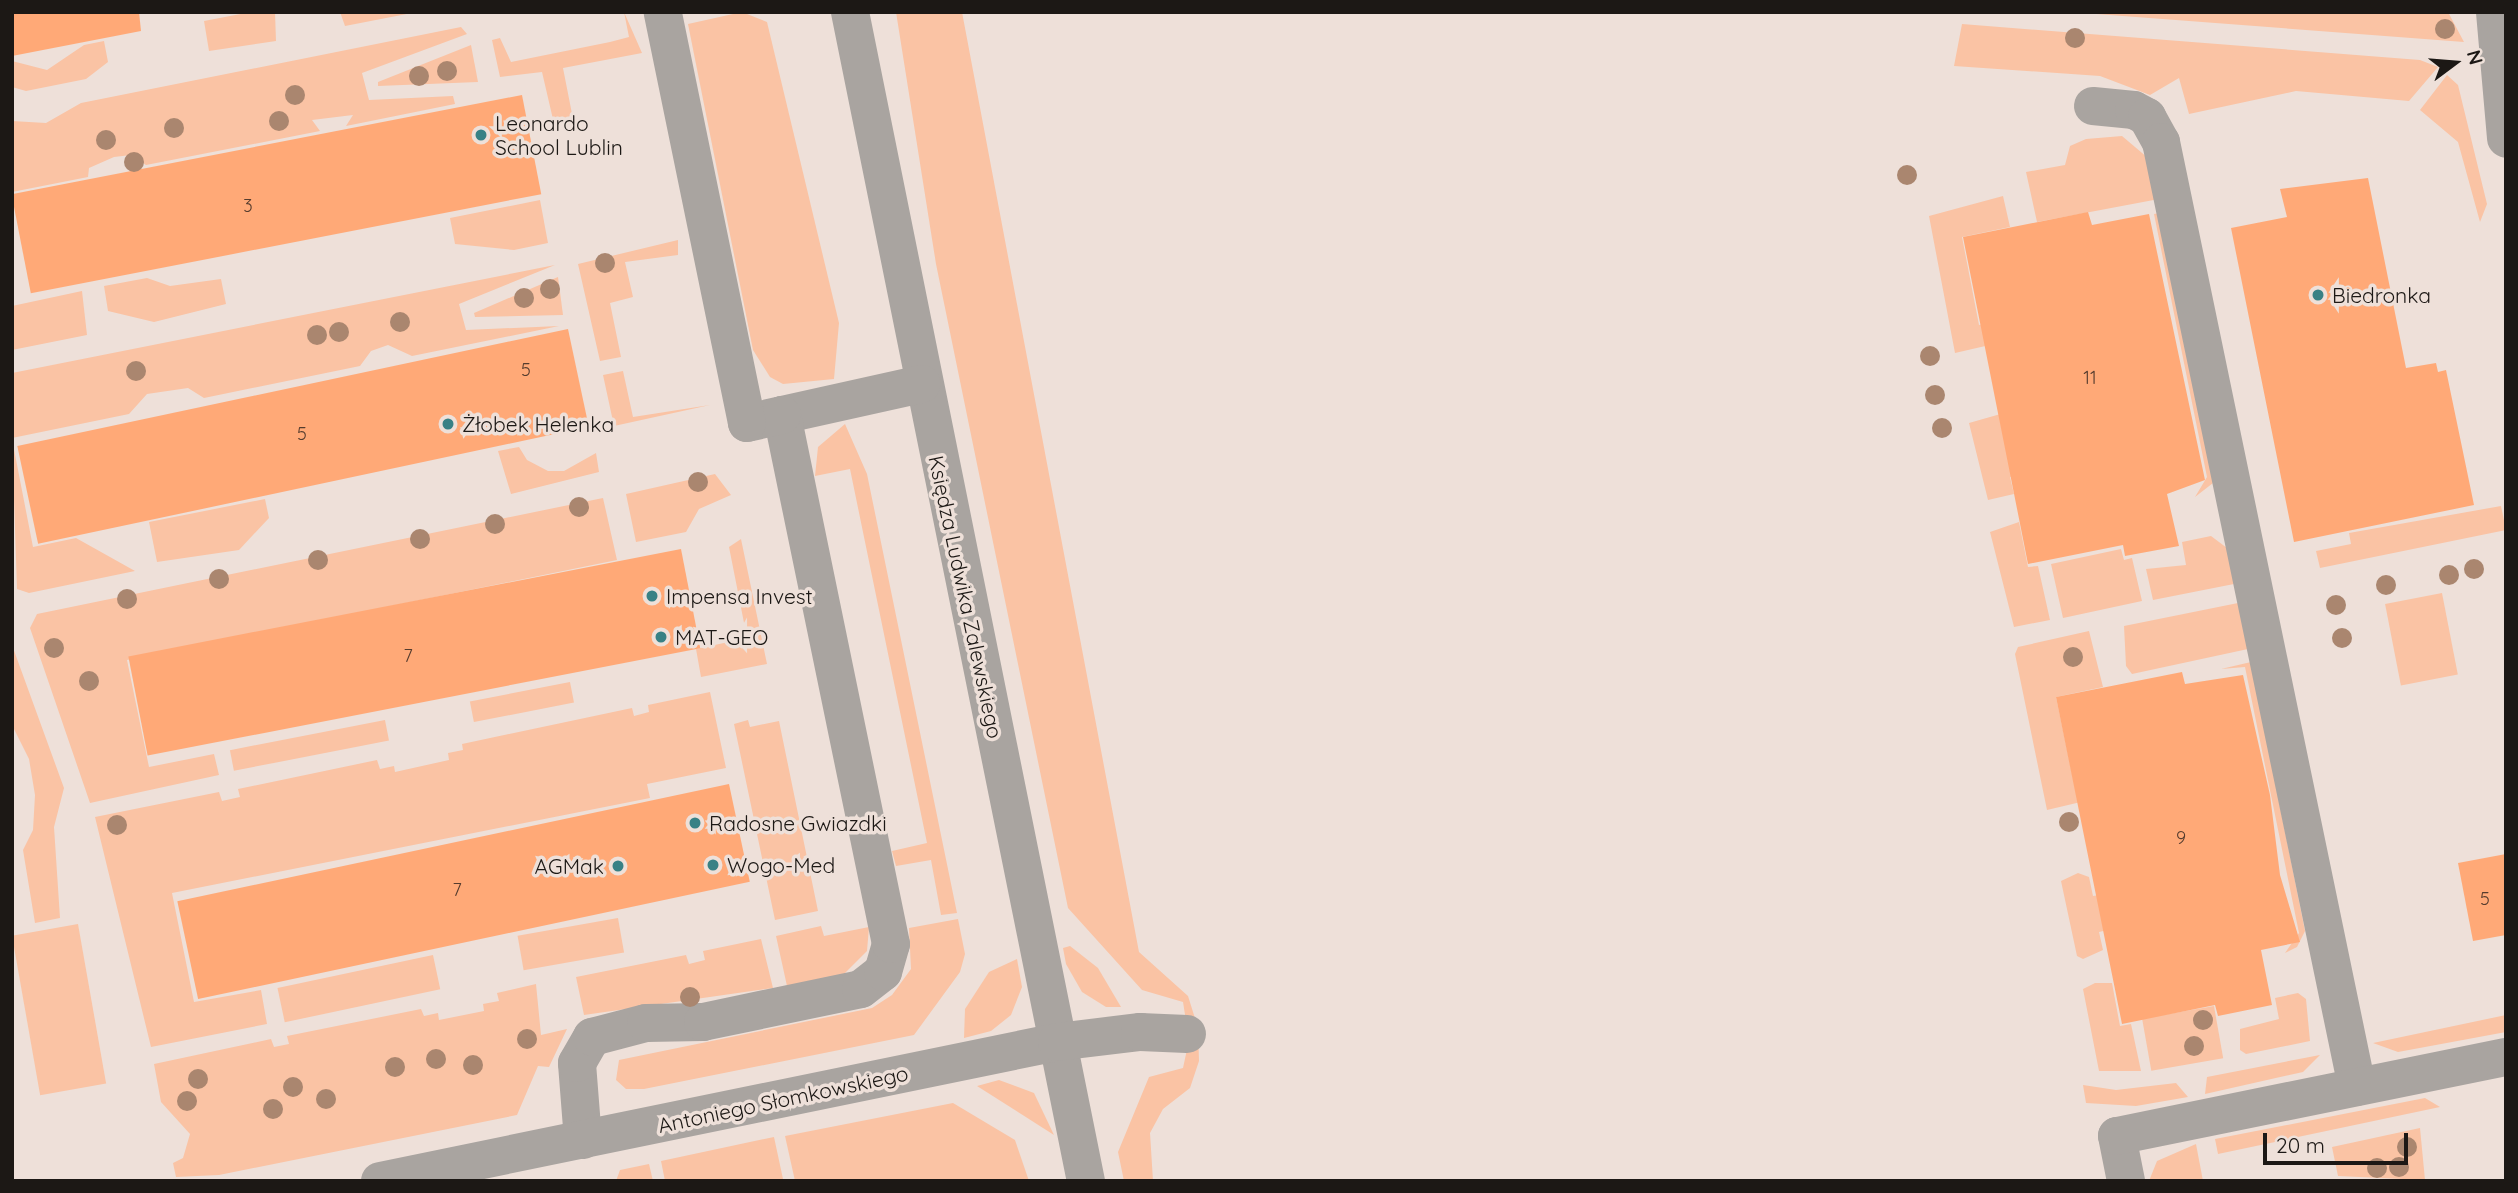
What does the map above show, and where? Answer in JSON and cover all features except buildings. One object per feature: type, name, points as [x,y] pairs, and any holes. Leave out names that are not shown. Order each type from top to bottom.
[{"type":"street","points":[[663,12],[747,423],[922,384]]},
{"type":"street","name":"Księdza Ludwika Zalewskiego","points":[[850,12],[922,384],[1086,1181]]},
{"type":"street","points":[[2495,12],[2506,139]]},
{"type":"street","points":[[2093,106],[2134,110],[2147,117],[2161,142],[2357,1087]]},
{"type":"street","points":[[583,1140],[577,1063],[592,1037],[646,1023],[703,1022],[862,989],[878,980],[889,960],[889,927],[782,415]]},
{"type":"street","name":"Antoniego Słomkowskiego","points":[[380,1181],[1057,1042],[1140,1032],[1187,1034]]},
{"type":"street","points":[[2126,1181],[2117,1136],[2506,1057]]},
{"type":"shaded area","points":[[251,12],[275,12],[276,41],[209,51],[204,21]]},
{"type":"shaded area","points":[[340,12],[417,12],[345,26]]},
{"type":"shaded area","points":[[624,12],[642,53],[563,68],[574,124],[555,128],[542,72],[500,77],[492,40],[500,38],[511,62],[610,42],[629,37]]},
{"type":"shaded area","points":[[742,12],[767,22],[839,323],[834,379],[783,384],[770,377],[753,350],[688,24]]},
{"type":"shaded area","points":[[896,12],[962,12],[1139,952],[1188,996],[1198,1028],[1199,1061],[1190,1088],[1163,1109],[1150,1133],[1153,1181],[1124,1181],[1118,1152],[1149,1077],[1183,1068],[1189,1040],[1183,1002],[1142,990],[1068,908],[936,264]]},
{"type":"shaded area","points":[[2070,12],[2448,12],[2464,42]]},
{"type":"shaded area","points":[[1962,24],[2420,60],[2438,67],[2409,101],[2296,91],[2189,114],[2179,78],[2150,95],[2100,76],[1954,66]]},
{"type":"shaded area","points":[[461,27],[467,34],[362,73],[369,100],[453,96],[455,104],[346,126],[353,115],[312,120],[320,131],[146,165],[131,155],[114,157],[89,168],[88,177],[12,192],[12,121],[46,123],[81,103]]},
{"type":"shaded area","points":[[104,41],[108,62],[86,79],[26,91],[12,87],[12,61],[47,70],[84,45]]},
{"type":"shaded area","points":[[471,45],[478,82],[378,86],[378,82]]},
{"type":"shaded area","points":[[2447,75],[2458,85],[2487,204],[2480,222],[2458,142],[2420,110]]},
{"type":"shaded area","points":[[2122,136],[2148,158],[2159,199],[2037,222],[2026,172],[2065,165],[2070,146],[2086,139]]},
{"type":"shaded area","points":[[2003,196],[2010,227],[1962,237],[1979,325],[1990,323],[1994,344],[1955,353],[1929,216]]},
{"type":"shaded area","points":[[540,200],[548,243],[514,250],[455,244],[450,218]]},
{"type":"shaded area","points":[[2160,213],[2213,483],[2195,497],[2207,477],[2154,214]]},
{"type":"shaded area","points":[[678,240],[678,255],[625,262],[633,297],[610,303],[621,357],[600,361],[578,264]]},
{"type":"shaded area","points":[[555,265],[459,304],[466,330],[559,326],[412,356],[388,345],[371,351],[360,366],[204,398],[188,388],[147,394],[129,414],[12,438],[12,373]]},
{"type":"shaded area","points":[[558,277],[563,315],[475,317],[474,313]]},
{"type":"shaded area","points":[[147,278],[170,286],[221,279],[226,304],[154,322],[108,311],[104,286]]},
{"type":"shaded area","points":[[82,291],[87,335],[12,350],[12,306]]},
{"type":"shaded area","points":[[623,371],[633,417],[710,405],[614,426],[603,375]]},
{"type":"shaded area","points":[[2004,413],[2021,474],[2010,477],[2014,494],[1988,500],[1969,423]]},
{"type":"shaded area","points":[[845,424],[867,474],[957,913],[941,915],[931,860],[896,866],[892,851],[927,843],[850,469],[815,476],[818,447]]},
{"type":"shaded area","points":[[12,439],[33,547],[76,538],[135,571],[29,593],[17,589]]},
{"type":"shaded area","points":[[519,447],[527,460],[548,471],[564,471],[596,453],[599,472],[511,494],[498,451]]},
{"type":"shaded area","points":[[715,474],[731,495],[699,509],[686,532],[636,542],[626,494]]},
{"type":"shaded area","points":[[603,498],[617,560],[127,660],[149,767],[214,754],[219,775],[90,803],[30,628],[37,614]]},
{"type":"shaded area","points":[[265,499],[269,518],[239,550],[157,562],[149,522]]},
{"type":"shaded area","points":[[2501,506],[2506,530],[2320,568],[2316,551],[2351,544],[2349,533]]},
{"type":"shaded area","points":[[2019,522],[2028,567],[2038,566],[2050,620],[2014,627],[1990,532]]},
{"type":"shaded area","points":[[2211,536],[2227,548],[2234,584],[2153,600],[2146,569],[2186,565],[2182,542]]},
{"type":"shaded area","points":[[741,539],[767,664],[701,677],[696,649],[747,638],[729,547]]},
{"type":"shaded area","points":[[2121,549],[2124,560],[2132,558],[2142,601],[2063,618],[2051,564]]},
{"type":"shaded area","points":[[2442,593],[2458,674],[2401,686],[2385,604]]},
{"type":"shaded area","points":[[2238,603],[2248,649],[2132,674],[2126,666],[2124,626]]},
{"type":"shaded area","points":[[2089,631],[2103,687],[2056,697],[2074,783],[2085,801],[2047,810],[2015,654],[2018,647]]},
{"type":"shaded area","points":[[12,645],[64,788],[54,827],[60,918],[35,923],[23,850],[33,830],[35,795],[29,759],[12,725]]},
{"type":"shaded area","points":[[2251,662],[2305,931],[2297,947],[2285,953],[2299,933],[2245,667],[2221,669]]},
{"type":"shaded area","points":[[570,682],[574,703],[474,722],[470,701]]},
{"type":"shaded area","points":[[710,692],[726,768],[647,784],[650,798],[172,893],[194,1002],[261,990],[267,1024],[151,1047],[95,817],[219,792],[222,801],[240,797],[238,789],[377,760],[380,769],[394,766],[395,772],[449,760],[448,753],[463,750],[462,744],[632,708],[634,716],[649,712],[648,705]]},
{"type":"shaded area","points":[[385,720],[389,741],[234,771],[230,750]]},
{"type":"shaded area","points":[[748,720],[750,727],[779,721],[818,911],[775,920],[734,724]]},
{"type":"shaded area","points":[[2078,873],[2089,877],[2093,896],[2105,894],[2112,929],[2099,932],[2103,950],[2083,959],[2077,956],[2061,881]]},
{"type":"shaded area","points":[[618,918],[624,952],[524,970],[518,936]]},
{"type":"shaded area","points":[[958,919],[965,954],[960,972],[914,1035],[644,1089],[626,1089],[616,1080],[619,1060],[872,1008],[892,995],[911,969],[909,928]]},
{"type":"shaded area","points":[[78,924],[106,1084],[40,1095],[12,936]]},
{"type":"shaded area","points":[[821,926],[824,936],[869,927],[867,951],[842,976],[787,986],[776,936]]},
{"type":"shaded area","points":[[761,939],[773,988],[584,1015],[576,977],[686,955],[689,964],[705,960],[703,951]]},
{"type":"shaded area","points":[[1070,946],[1098,968],[1121,1007],[1106,1007],[1082,992],[1066,964],[1063,948]]},
{"type":"shaded area","points":[[433,955],[440,989],[285,1022],[277,988]]},
{"type":"shaded area","points":[[1017,959],[1022,987],[1011,1015],[991,1031],[964,1038],[965,1009],[989,972]]},
{"type":"shaded area","points":[[2095,983],[2112,983],[2120,1026],[2131,1024],[2141,1071],[2099,1071],[2083,989]]},
{"type":"shaded area","points":[[536,984],[541,1035],[567,1029],[549,1067],[538,1066],[517,1115],[219,1175],[176,1177],[173,1163],[183,1158],[190,1134],[161,1102],[154,1064],[271,1039],[274,1047],[289,1044],[287,1036],[421,1009],[424,1016],[438,1013],[439,1020],[484,1011],[483,1004],[499,1001],[497,993]]},
{"type":"shaded area","points":[[2298,993],[2306,999],[2310,1041],[2246,1054],[2240,1050],[2240,1029],[2279,1019],[2275,998]]},
{"type":"shaded area","points":[[2214,1006],[2223,1058],[2151,1071],[2142,1019]]},
{"type":"shaded area","points":[[2506,1015],[2506,1032],[2398,1052],[2373,1043]]},
{"type":"shaded area","points":[[2320,1055],[2303,1072],[2205,1094],[2207,1077]]},
{"type":"shaded area","points":[[999,1080],[1034,1093],[1054,1135],[977,1086]]},
{"type":"shaded area","points":[[2176,1083],[2188,1097],[2136,1106],[2086,1103],[2083,1085],[2116,1090]]},
{"type":"shaded area","points":[[2425,1098],[2440,1107],[2218,1154],[2215,1139]]},
{"type":"shaded area","points":[[953,1103],[1015,1140],[1029,1181],[795,1181],[785,1136]]},
{"type":"shaded area","points":[[2420,1128],[2425,1180],[2338,1176],[2332,1147]]},
{"type":"shaded area","points":[[774,1137],[783,1179],[665,1181],[661,1161]]},
{"type":"shaded area","points":[[2196,1144],[2203,1181],[2149,1181],[2157,1161]]},
{"type":"shaded area","points":[[649,1164],[653,1181],[616,1181],[620,1170]]},
{"type":"place","name":"Leonardo School Lublin","points":[[481,135]]},
{"type":"place","name":"Biedronka","points":[[2318,295]]},
{"type":"place","name":"Żłobek Helenka","points":[[448,424]]},
{"type":"place","name":"Impensa Invest","points":[[652,596]]},
{"type":"place","name":"MAT-GEO","points":[[661,637]]},
{"type":"place","name":"Radosne Gwiazdki","points":[[695,823]]},
{"type":"place","name":"Wogo-Med","points":[[713,865]]},
{"type":"place","name":"AGMak","points":[[618,866]]}]
